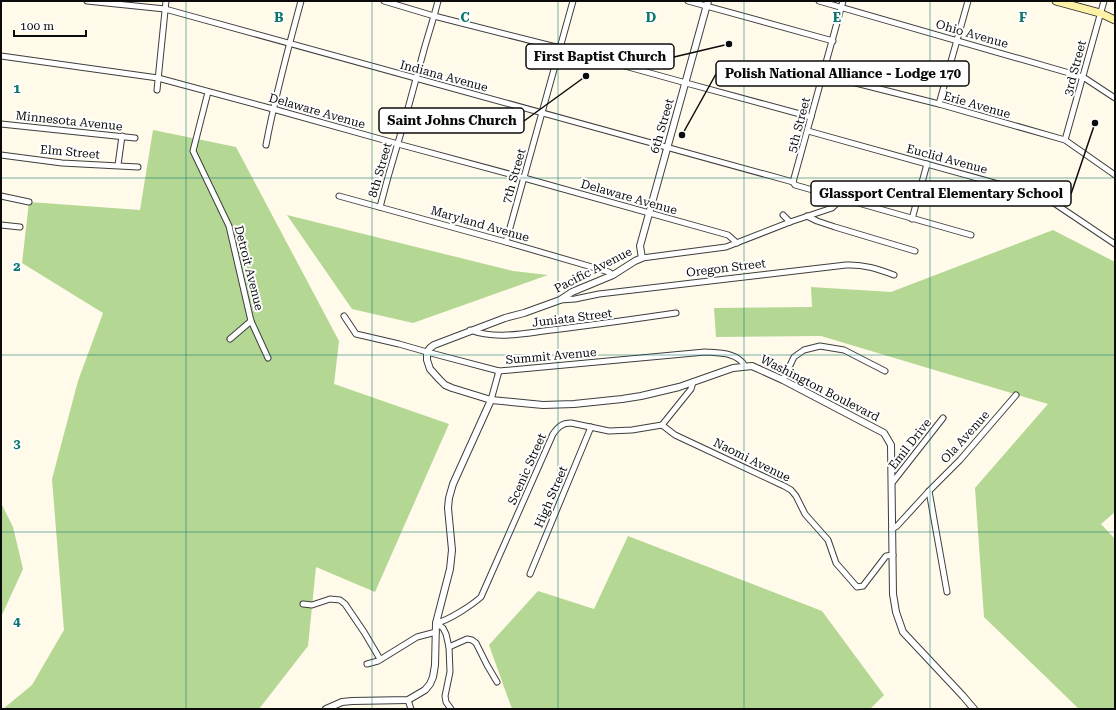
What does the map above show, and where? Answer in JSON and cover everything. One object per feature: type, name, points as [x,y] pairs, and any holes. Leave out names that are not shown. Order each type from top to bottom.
[{"type":"main road","points":[[1056,1],[1100,13],[1115,20]]},
{"type":"street","name":"Indiana Avenue","points":[[87,1],[165,9],[667,147],[912,219],[971,234]]},
{"type":"street","points":[[157,90],[166,1]]},
{"type":"street","points":[[266,145],[280,77],[301,1]]},
{"type":"street","points":[[384,1],[434,16],[560,48],[686,84],[811,117]]},
{"type":"street","name":"8th Street","points":[[380,207],[438,1]]},
{"type":"street","name":"7th Street","points":[[506,242],[573,1]]},
{"type":"street","points":[[688,1],[707,4],[833,41]]},
{"type":"street","name":"Ohio Avenue","points":[[819,1],[1083,77],[1115,98]]},
{"type":"street","name":"5th Street","points":[[794,184],[843,1]]},
{"type":"street","points":[[939,104],[968,1]]},
{"type":"street","name":"3rd Street","points":[[1065,140],[1104,1]]},
{"type":"street","name":"6th Street","points":[[642,258],[640,246],[707,4]]},
{"type":"street","name":"Delaware Avenue","points":[[1,56],[158,78],[728,235],[737,243]]},
{"type":"street","name":"Erie Avenue","points":[[824,75],[939,104],[1065,140],[1115,175]]},
{"type":"street","name":"Detroit Avenue","points":[[208,92],[193,151],[229,226],[251,321],[268,358]]},
{"type":"street","name":"Minnesota Avenue","points":[[1,124],[135,138]]},
{"type":"street","name":"Euclid Avenue","points":[[808,131],[1045,197],[1115,244]]},
{"type":"street","points":[[118,165],[122,136]]},
{"type":"street","name":"Elm Street","points":[[1,155],[62,163],[138,167]]},
{"type":"street","points":[[912,219],[927,164]]},
{"type":"street","points":[[1,196],[29,202]]},
{"type":"street","name":"Maryland Avenue","points":[[339,196],[506,242],[609,272],[613,275]]},
{"type":"street","name":"Pacific Avenue","points":[[427,352],[434,344],[470,330],[560,300],[572,292],[613,275],[642,258],[726,248],[790,222],[832,208],[836,204],[838,197]]},
{"type":"street","points":[[783,215],[790,222]]},
{"type":"street","points":[[807,216],[834,227],[915,251]]},
{"type":"street","points":[[1,225],[20,227]]},
{"type":"street","name":"Oregon Street","points":[[560,300],[575,299],[599,294],[857,264],[869,266],[894,275]]},
{"type":"street","name":"Juniata Street","points":[[470,330],[479,334],[521,334],[676,313]]},
{"type":"street","name":"Summit Avenue","points":[[344,316],[356,334],[400,344],[500,371],[705,352],[722,353],[735,356],[742,361],[745,366]]},
{"type":"street","points":[[230,339],[251,321]]},
{"type":"street","points":[[783,380],[794,357],[804,350],[820,346],[844,350],[885,371]]},
{"type":"street","points":[[427,352],[427,360],[430,369],[445,385],[471,395],[491,400]]},
{"type":"street","name":"Washington Boulevard","points":[[491,400],[543,405],[574,404],[641,396],[679,387],[733,368],[752,366],[783,380],[884,433],[891,445],[893,594],[896,612],[904,632],[974,709]]},
{"type":"street","points":[[326,709],[342,702],[408,700],[425,690],[430,684],[435,665],[436,623],[450,569],[452,550],[448,508],[449,498],[453,484],[491,400],[500,371]]},
{"type":"street","points":[[662,425],[691,389],[693,382]]},
{"type":"street","name":"Ola Avenue","points":[[892,529],[897,526],[960,460],[1016,395]]},
{"type":"street","name":"Emil Drive","points":[[892,483],[943,418]]},
{"type":"street","name":"Scenic Street","points":[[436,623],[443,622],[476,602],[481,597],[553,434],[560,426],[565,423],[570,423],[614,431],[632,430],[662,425]]},
{"type":"street","name":"Naomi Avenue","points":[[662,425],[675,435],[791,490],[796,496],[805,514],[828,540],[836,563],[857,587],[862,586],[886,556],[893,555]]},
{"type":"street","name":"High Street","points":[[530,574],[591,427]]},
{"type":"street","points":[[929,491],[947,592]]},
{"type":"street","points":[[303,604],[312,605],[330,599],[340,600],[345,604],[364,632],[380,659]]},
{"type":"street","points":[[436,623],[443,628],[449,647],[450,672],[445,696],[446,702],[451,709]]},
{"type":"street","points":[[368,664],[375,662],[417,637],[436,632]]},
{"type":"street","points":[[449,647],[467,639],[472,640],[476,643],[497,682]]},
{"type":"street","points":[[408,700],[410,709]]},
{"type":"green space","points":[[153,130],[236,147],[339,341],[334,384],[449,424],[375,592],[316,567],[308,646],[259,709],[3,709],[32,685],[64,630],[52,479],[78,381],[103,313],[22,263],[29,202],[140,210]]},
{"type":"green space","points":[[287,215],[513,271],[548,275],[413,323],[352,309]]},
{"type":"green space","points":[[1053,230],[1115,262],[1115,512],[1101,524],[1115,539],[1115,709],[1079,709],[984,617],[975,488],[1048,404],[821,336],[716,337],[714,308],[812,307],[811,287],[891,292]]},
{"type":"green space","points":[[1,503],[13,527],[23,569],[1,617]]},
{"type":"green space","points":[[628,536],[822,611],[884,695],[870,709],[512,709],[489,645],[538,591],[594,609]]},
{"type":"place","name":"First Baptist Church","points":[[729,44]]},
{"type":"place","name":"Saint Johns Church","points":[[586,76]]},
{"type":"place","name":"Glassport Central Elementary School","points":[[1095,123]]},
{"type":"place","name":"Polish National Alliance - Lodge 170","points":[[682,135]]}]
